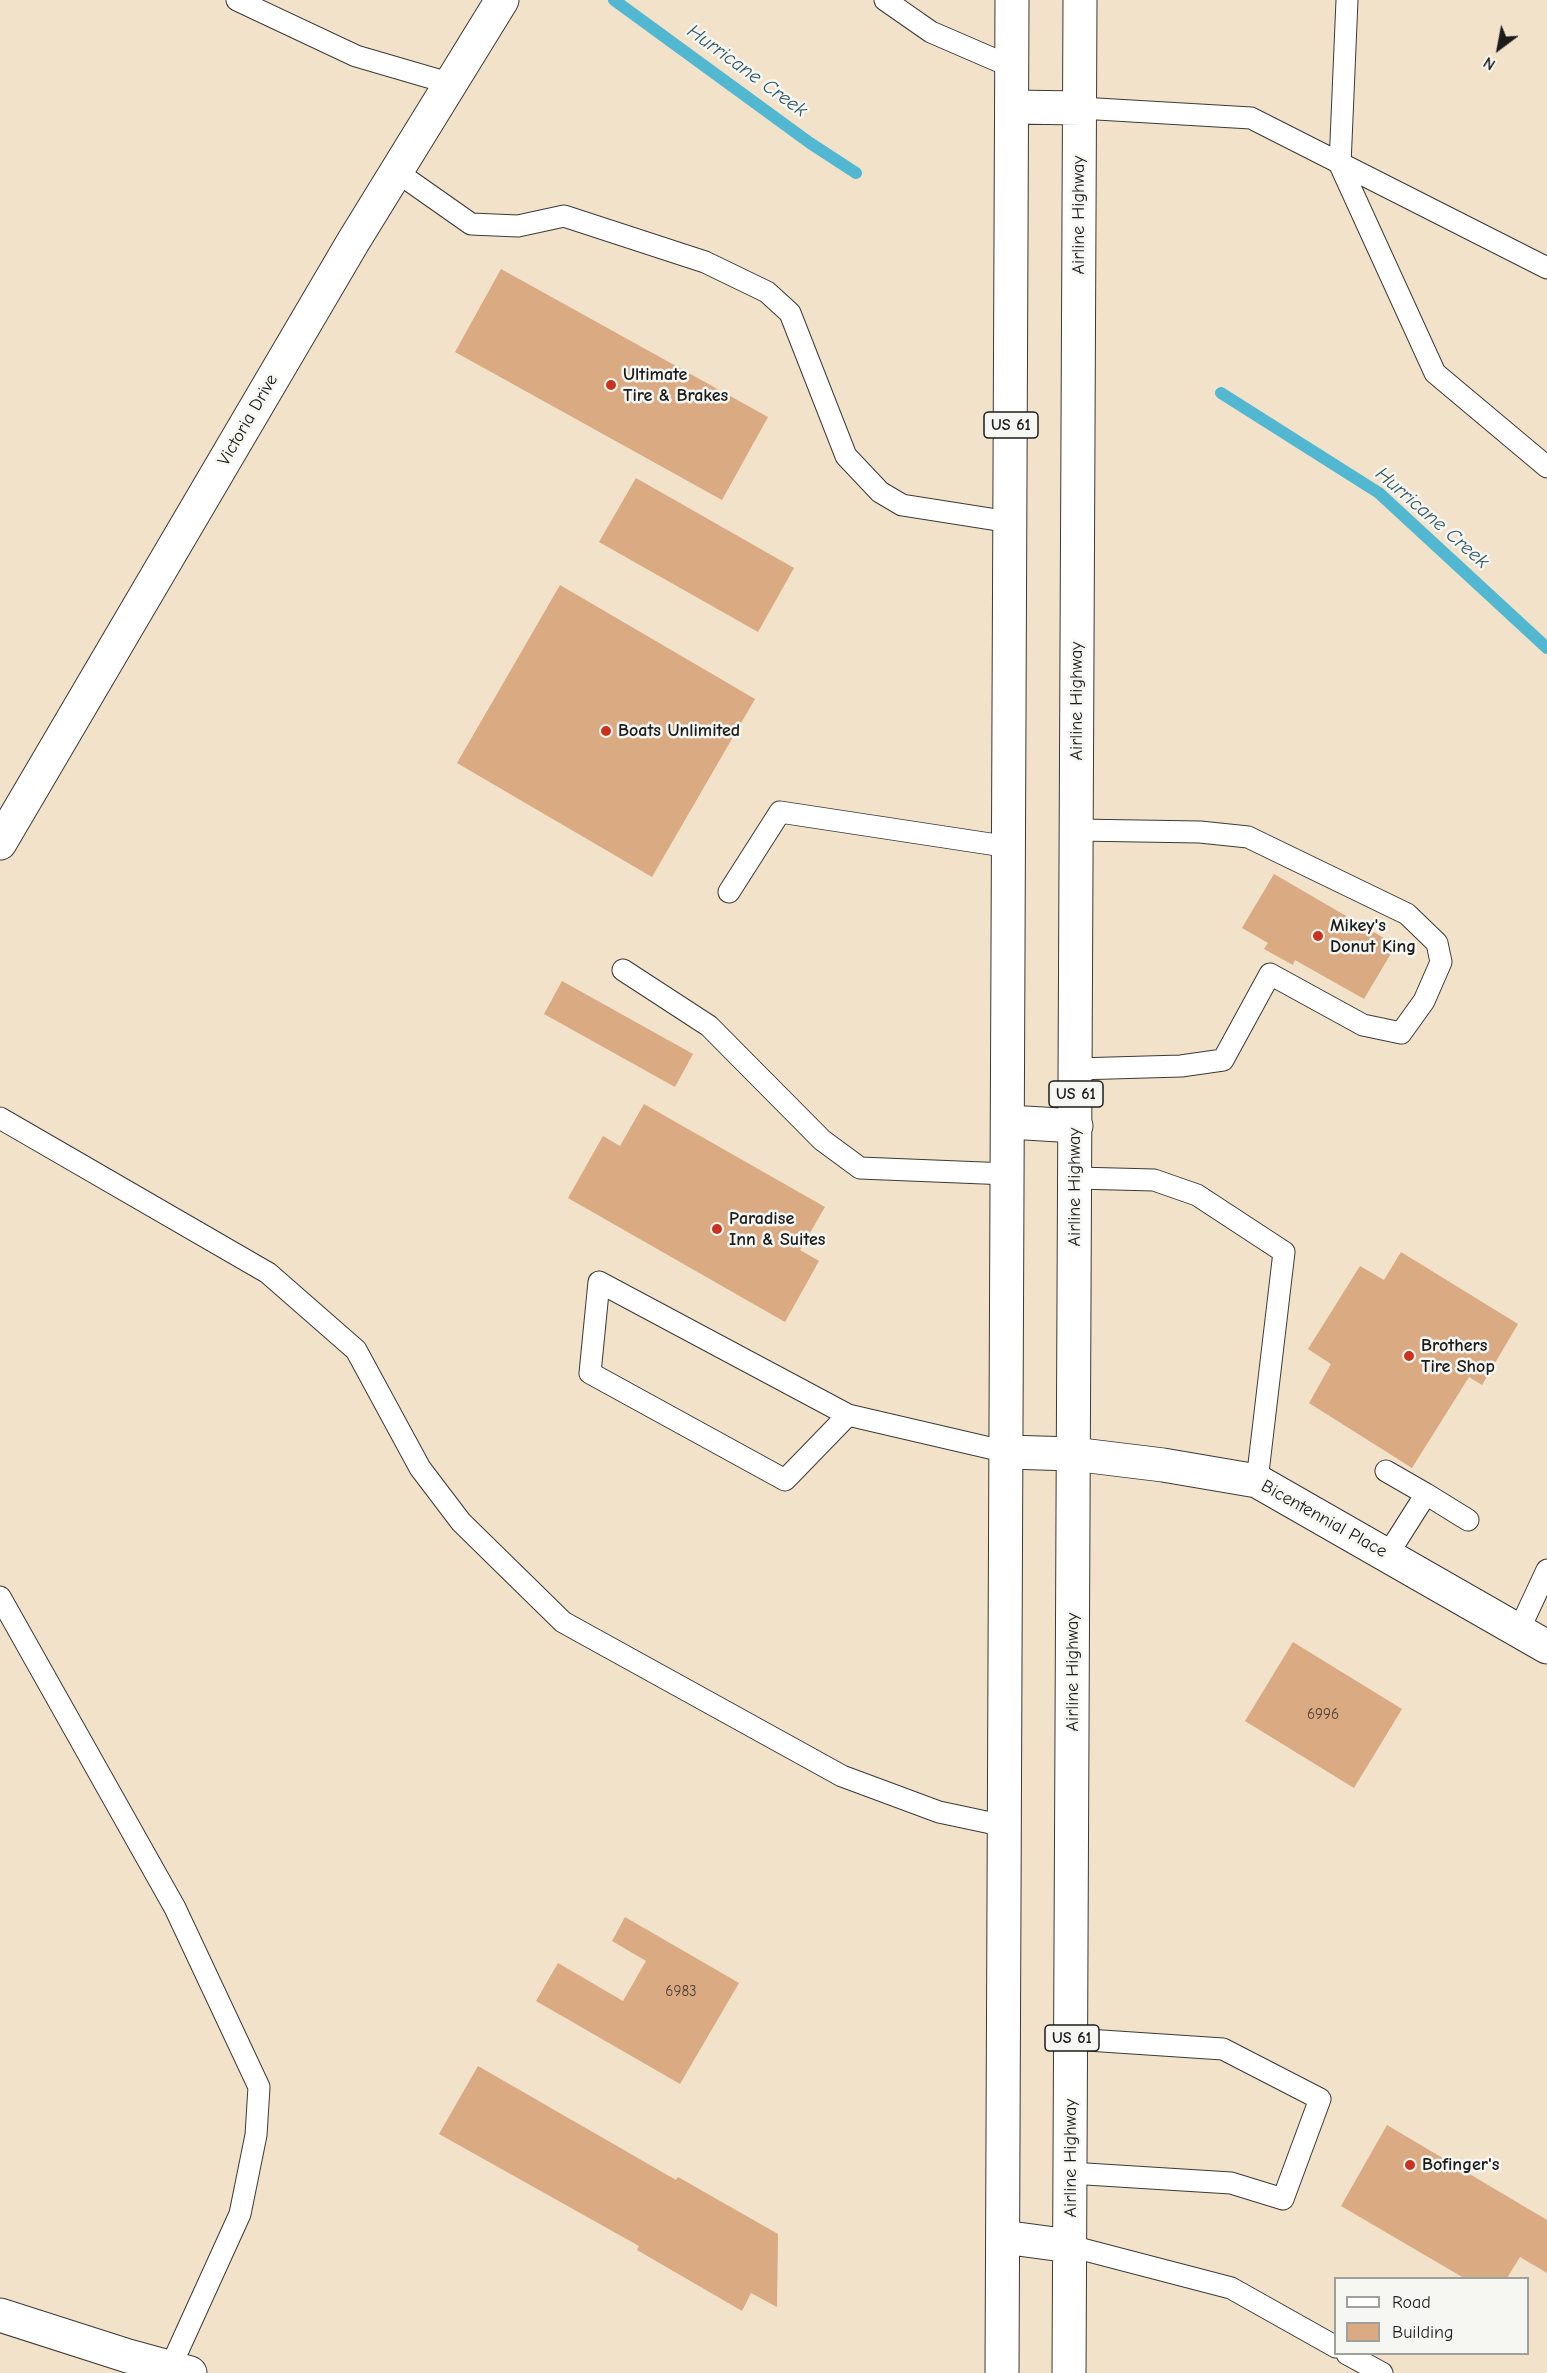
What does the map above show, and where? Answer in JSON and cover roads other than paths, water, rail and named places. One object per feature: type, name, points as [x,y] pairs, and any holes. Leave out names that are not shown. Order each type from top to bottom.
[{"type":"main road","name":"Victoria Drive","points":[[0,843],[397,172],[502,0]]},
{"type":"main road","name":"US 61","points":[[1002,2373],[1012,0]]},
{"type":"main road","name":"Airline Highway","points":[[1070,2373],[1080,0]]},
{"type":"main road","points":[[1012,107],[1080,108]]},
{"type":"main road","points":[[1009,1122],[1076,1126]]},
{"type":"main road","name":"Bicentennial Place","points":[[1007,1452],[1073,1454],[1163,1465],[1257,1481],[1547,1647]]},
{"type":"main road","points":[[1003,2237],[1070,2246]]},
{"type":"main road","points":[[0,2314],[180,2371]]},
{"type":"lane","points":[[237,0],[356,56],[452,84]]},
{"type":"lane","points":[[885,0],[931,32],[1012,67]]},
{"type":"lane","points":[[1347,0],[1340,165],[1435,374],[1547,467]]},
{"type":"lane","points":[[1080,108],[1251,118],[1547,268]]},
{"type":"lane","points":[[397,172],[471,224],[518,226],[564,216],[705,262],[767,292],[790,313],[846,456],[880,492],[902,505],[1010,522]]},
{"type":"lane","points":[[729,892],[780,812],[1010,847]]},
{"type":"lane","points":[[1076,1069],[1182,1066],[1223,1060],[1270,974],[1363,1025],[1401,1033],[1425,1001],[1441,962],[1437,943],[1407,914],[1248,837],[1200,832],[1077,830]]},
{"type":"lane","points":[[623,970],[709,1026],[822,1140],[860,1168],[1008,1174]]},
{"type":"lane","points":[[0,1118],[268,1273],[356,1350],[420,1468],[454,1513],[563,1622],[842,1776],[939,1812],[1005,1826]]},
{"type":"lane","points":[[1076,1178],[1154,1180],[1197,1195],[1284,1252],[1257,1481]]},
{"type":"lane","points":[[848,1415],[785,1480],[590,1373],[599,1282],[848,1415],[1007,1452]]},
{"type":"lane","points":[[1386,1471],[1468,1520]]},
{"type":"lane","points":[[1388,1554],[1426,1494]]},
{"type":"lane","points":[[1519,1630],[1547,1570]]},
{"type":"lane","points":[[0,1597],[175,1908],[259,2087],[256,2135],[240,2214],[180,2371]]},
{"type":"lane","points":[[1070,2173],[1231,2183],[1283,2199],[1320,2099],[1224,2049],[1072,2039]]},
{"type":"lane","points":[[1070,2246],[1231,2288],[1334,2346]]},
{"type":"lane","points":[[1349,2355],[1382,2373]]},
{"type":"waterway","name":"Hurricane Creek","points":[[614,0],[810,143],[856,173]]},
{"type":"waterway","name":"Hurricane Creek","points":[[1221,393],[1379,493],[1547,648]]},
{"type":"place","name":"Ultimate Tire & Brakes","points":[[611,385]]},
{"type":"place","name":"Boats Unlimited","points":[[606,731]]},
{"type":"place","name":"Mikey's Donut King","points":[[1318,936]]},
{"type":"place","name":"Paradise Inn & Suites","points":[[717,1229]]},
{"type":"place","name":"Brothers Tire Shop","points":[[1409,1356]]},
{"type":"place","name":"Bofinger's","points":[[1410,2165]]}]
